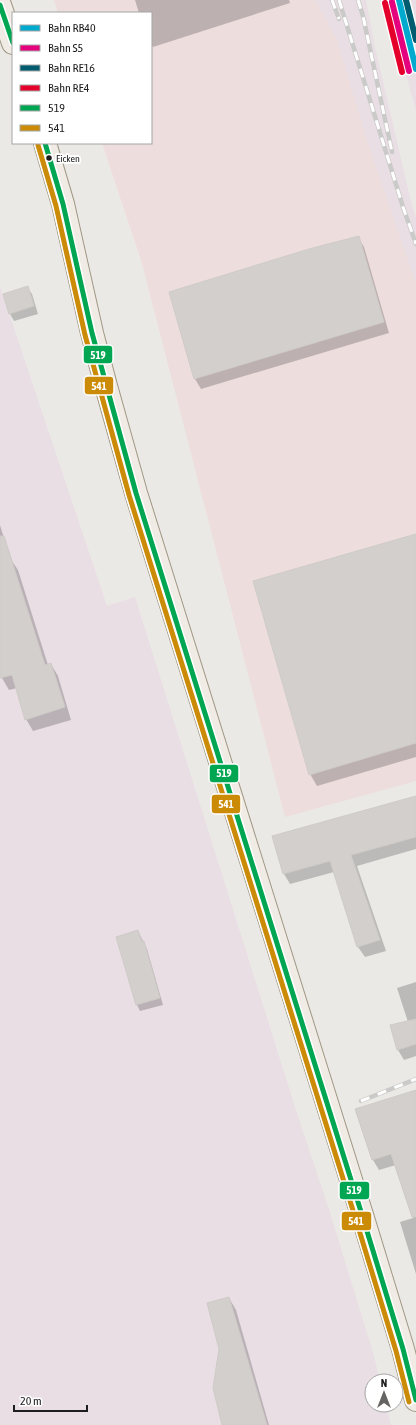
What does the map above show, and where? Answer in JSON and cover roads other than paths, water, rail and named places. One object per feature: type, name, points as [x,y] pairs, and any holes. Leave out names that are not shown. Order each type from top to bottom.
[{"type":"main road","points":[[0,5],[12,40]]},
{"type":"main road","points":[[45,144],[64,204],[102,371],[136,493],[363,1218],[403,1349],[416,1400]]},
{"type":"railway","points":[[332,0],[339,19]]},
{"type":"railway","points":[[339,0],[403,207],[416,244]]},
{"type":"railway","points":[[358,0],[363,16],[392,152]]},
{"type":"railway","points":[[361,1101],[416,1079]]},
{"type":"rail line","name":"RB40","points":[[399,0],[416,69]]},
{"type":"rail line","name":"RE16","points":[[406,0],[416,40]]},
{"type":"rail line","name":"S5","points":[[392,2],[409,71]]},
{"type":"rail line","name":"RE4","points":[[385,3],[402,72]]},
{"type":"place","name":"Eicken","points":[[49,158]]}]
